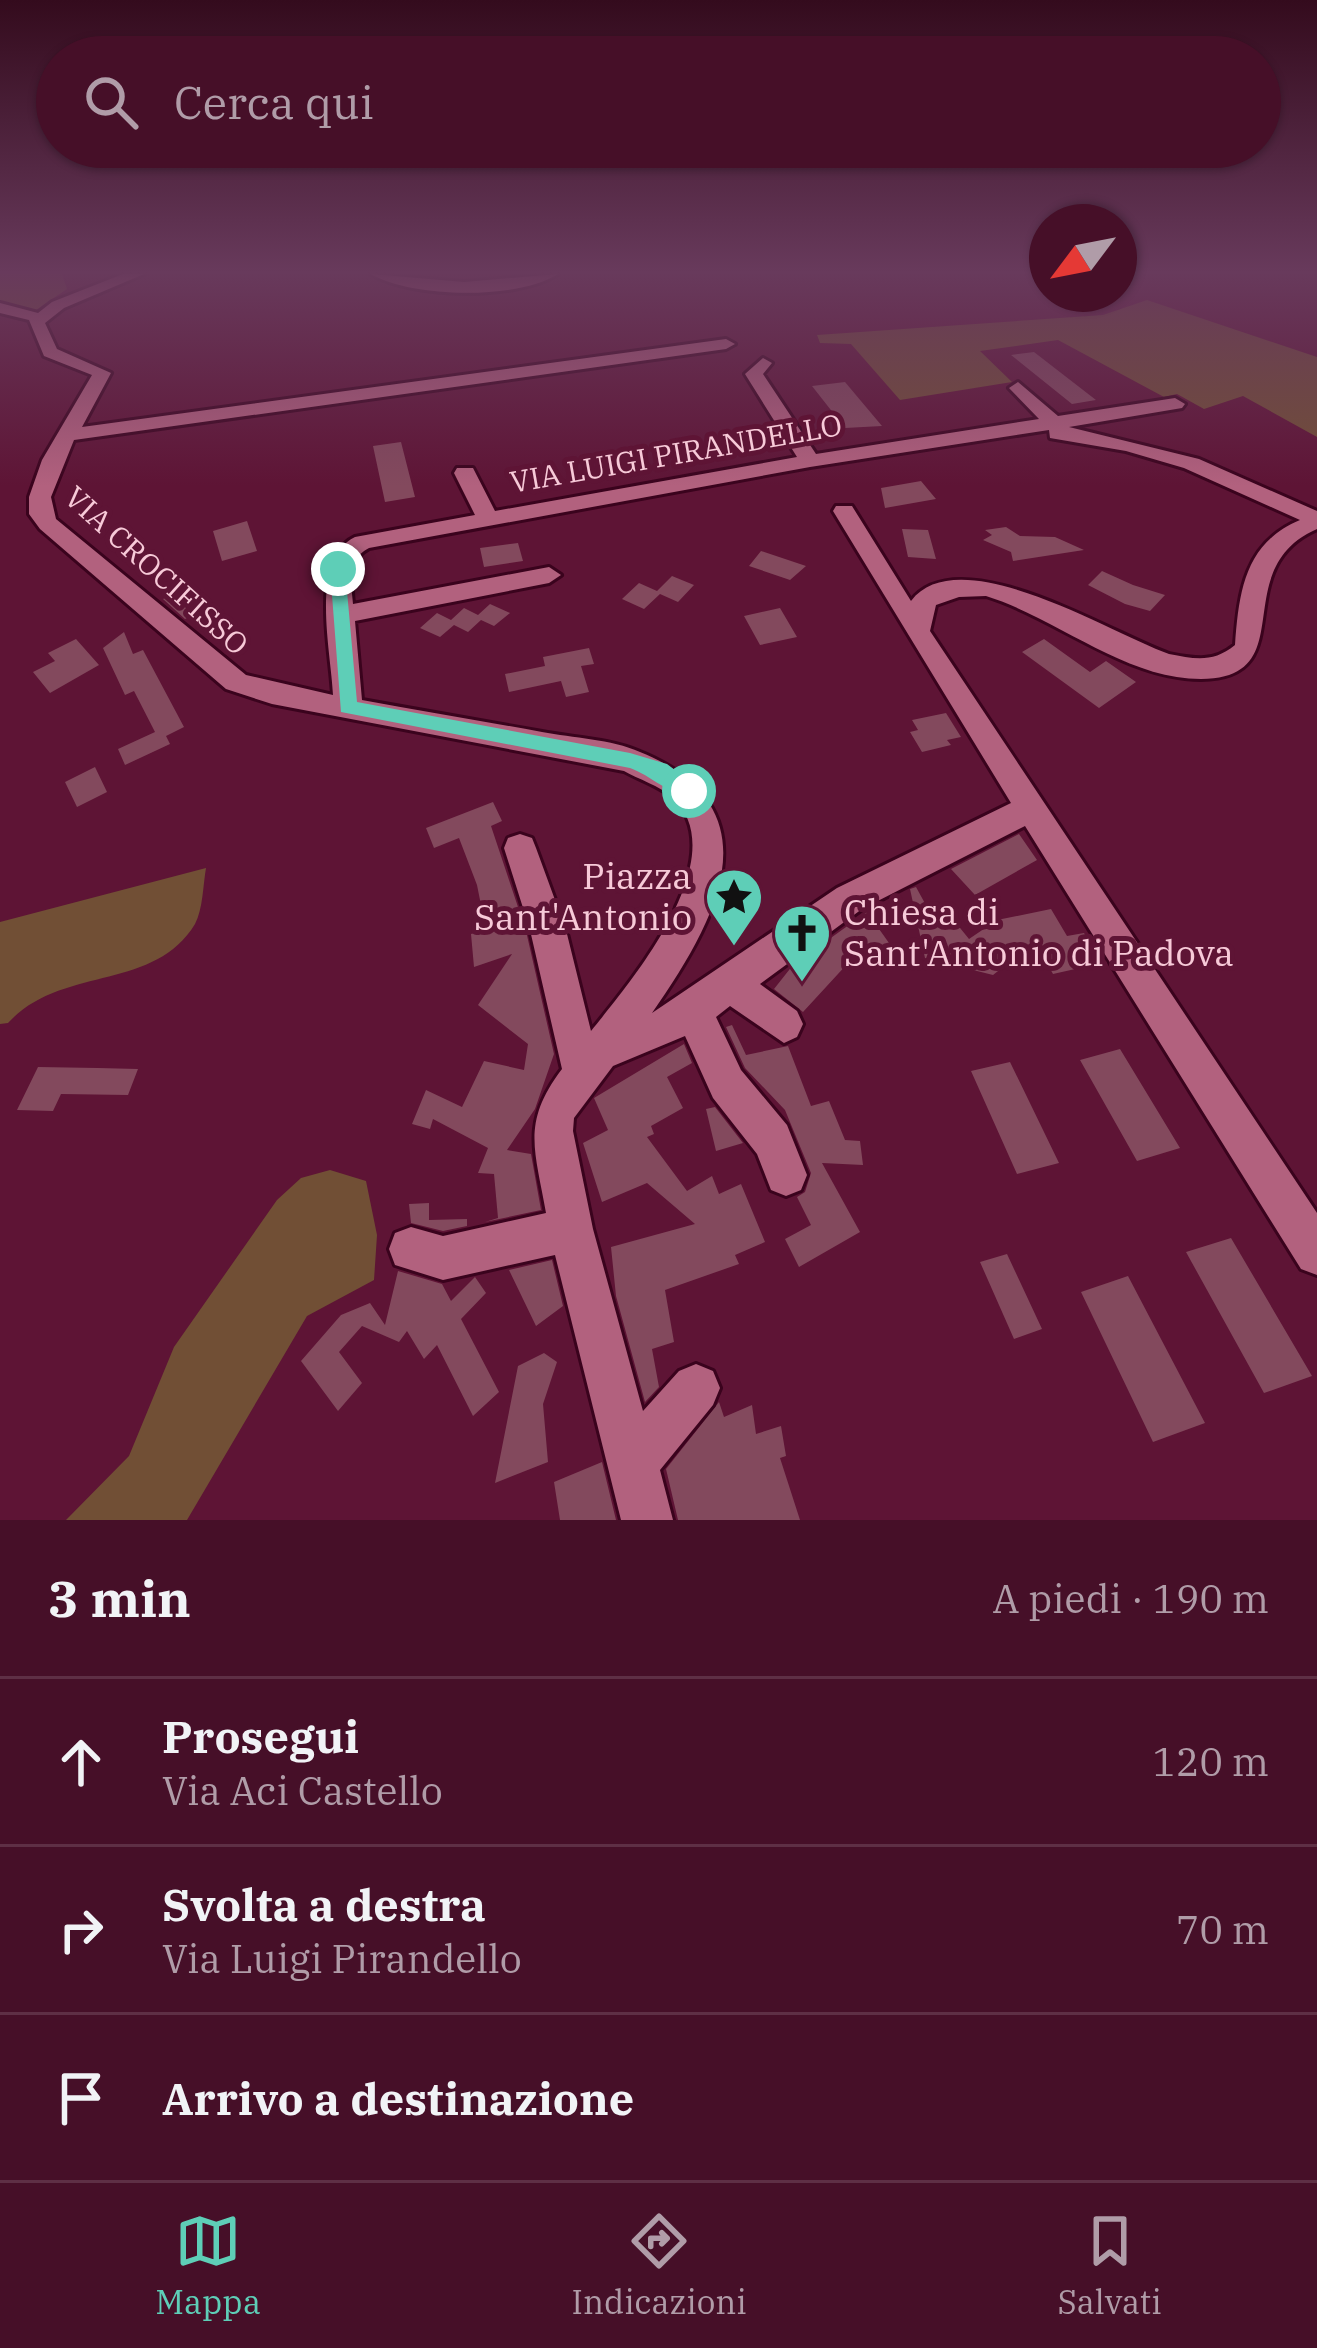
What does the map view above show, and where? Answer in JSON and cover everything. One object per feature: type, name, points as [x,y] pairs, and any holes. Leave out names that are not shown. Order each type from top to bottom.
[{"type":"street","name":"VIA CROCIFISSO","points":[[46,345],[50,352],[100,369],[102,377],[66,435],[41,494],[40,514],[236,682],[348,707]]},
{"type":"street","points":[[66,435],[718,345]]},
{"type":"street","points":[[763,363],[754,374],[810,461]]},
{"type":"street","points":[[1018,388],[1061,429],[1144,447],[1244,481],[1317,520]]},
{"type":"street","name":"VIA LUIGI PIRANDELLO","points":[[348,707],[338,569],[349,549],[386,536],[487,517],[810,461],[1015,430],[1061,429],[1175,404]]},
{"type":"street","points":[[1132,411],[1144,447]]},
{"type":"street","points":[[466,472],[487,517]]},
{"type":"street","points":[[844,511],[1317,1253]]},
{"type":"street","points":[[917,631],[924,600],[974,587],[1039,607],[1163,663],[1210,672],[1228,668],[1248,648],[1250,580],[1294,532],[1317,520]]},
{"type":"street","points":[[341,615],[549,575]]},
{"type":"street","points":[[348,707],[630,760],[660,770],[689,791],[701,808],[711,850],[704,898],[555,1111],[552,1131],[571,1229],[647,1520]]},
{"type":"street","points":[[589,1061],[692,1007],[855,896],[1030,808]]},
{"type":"street","points":[[520,848],[589,1061]]},
{"type":"street","points":[[729,983],[784,1024]]},
{"type":"street","points":[[692,1007],[728,1084],[772,1140],[786,1175]]},
{"type":"street","points":[[411,1249],[443,1258],[571,1229]]},
{"type":"street","points":[[634,1461],[697,1388]]},
{"type":"shaded area","points":[[852,345],[1023,345],[980,351],[1012,382],[900,400]]},
{"type":"shaded area","points":[[1067,345],[1281,345],[1317,357],[1317,437],[1243,396],[1204,409],[1177,394],[1164,397]]},
{"type":"shaded area","points":[[206,868],[198,918],[177,945],[132,970],[54,993],[0,1024],[0,922]]},
{"type":"shaded area","points":[[330,1170],[366,1181],[377,1235],[374,1280],[307,1316],[187,1520],[66,1520],[129,1456],[174,1347],[277,1200],[301,1178]]},
{"type":"building","points":[[1034,352],[1096,400],[1072,404],[1011,355]]},
{"type":"building","points":[[845,382],[882,426],[845,428],[812,386]]},
{"type":"building","points":[[401,442],[415,497],[385,502],[373,446]]},
{"type":"building","points":[[921,481],[936,499],[885,508],[881,488]]},
{"type":"building","points":[[247,521],[257,551],[222,561],[213,531]]},
{"type":"building","points":[[1006,527],[1020,536],[1055,537],[1084,550],[1013,561],[1011,552],[983,540],[992,535],[985,530]]},
{"type":"building","points":[[902,529],[928,530],[936,559],[908,557]]},
{"type":"building","points":[[518,543],[523,561],[484,567],[480,548]]},
{"type":"building","points":[[761,551],[806,566],[790,580],[749,566]]},
{"type":"building","points":[[1102,571],[1165,595],[1150,611],[1125,604],[1088,585]]},
{"type":"building","points":[[672,576],[694,585],[678,602],[660,594],[644,609],[622,599],[639,583],[657,591]]},
{"type":"building","points":[[192,584],[213,605],[185,619],[163,599]]},
{"type":"building","points":[[490,604],[510,613],[494,626],[481,620],[468,632],[454,625],[440,637],[420,628],[437,613],[451,620],[464,608],[478,615]]},
{"type":"building","points":[[780,608],[797,637],[760,645],[744,616]]},
{"type":"building","points":[[124,632],[133,654],[143,650],[184,727],[166,736],[170,744],[125,765],[118,749],[155,732],[134,691],[125,695],[103,648]]},
{"type":"building","points":[[76,639],[99,665],[50,693],[33,672],[55,661],[48,653]]},
{"type":"building","points":[[1044,639],[1090,672],[1106,661],[1136,682],[1099,708],[1022,652]]},
{"type":"building","points":[[589,648],[594,664],[581,666],[589,692],[566,697],[561,681],[509,692],[505,674],[545,666],[543,657]]},
{"type":"building","points":[[946,713],[961,737],[947,740],[951,745],[922,752],[910,732],[918,730],[912,720]]},
{"type":"building","points":[[95,767],[107,792],[77,807],[65,782]]},
{"type":"building","points":[[493,802],[502,821],[491,826],[526,931],[554,1054],[535,1109],[507,1150],[531,1154],[541,1210],[485,1222],[498,1218],[494,1174],[478,1173],[488,1148],[433,1119],[430,1129],[412,1124],[426,1090],[462,1107],[484,1061],[524,1070],[528,1044],[478,1005],[512,954],[474,967],[471,934],[486,930],[477,885],[459,838],[434,848],[426,828]]},
{"type":"building","points":[[1019,834],[1037,860],[975,895],[951,869]]},
{"type":"building","points":[[916,887],[933,918],[941,922],[952,918],[969,939],[997,920],[1051,909],[1067,936],[1084,933],[1102,963],[1053,974],[1043,956],[1022,971],[1012,960],[993,975],[925,958],[910,889]]},
{"type":"building","points":[[867,912],[889,943],[849,962],[803,1012],[774,989],[793,965]]},
{"type":"building","points":[[732,1025],[746,1055],[788,1046],[811,1106],[829,1101],[845,1140],[860,1141],[863,1165],[822,1163],[860,1232],[799,1267],[785,1239],[811,1225],[797,1197],[805,1192],[811,1173],[785,1110],[745,1068],[726,1027]]},
{"type":"building","points":[[684,1044],[692,1063],[667,1077],[683,1108],[651,1126],[654,1134],[647,1137],[687,1191],[712,1176],[719,1194],[741,1184],[765,1242],[735,1255],[739,1264],[665,1290],[674,1342],[652,1349],[659,1387],[645,1402],[616,1296],[611,1247],[695,1224],[647,1183],[602,1202],[583,1143],[608,1130],[594,1098]]},
{"type":"building","points":[[1120,1049],[1180,1148],[1137,1161],[1080,1060]]},
{"type":"building","points":[[1010,1062],[1059,1163],[1017,1174],[971,1071]]},
{"type":"building","points":[[38,1067],[138,1069],[128,1095],[61,1094],[53,1111],[17,1110]]},
{"type":"building","points":[[715,1107],[743,1143],[716,1151],[706,1109]]},
{"type":"building","points":[[429,1203],[429,1220],[467,1219],[467,1226],[443,1231],[411,1223],[409,1204]]},
{"type":"building","points":[[1231,1238],[1312,1376],[1264,1393],[1186,1252]]},
{"type":"building","points":[[1007,1254],[1042,1329],[1014,1339],[980,1262]]},
{"type":"building","points":[[552,1260],[563,1306],[536,1326],[509,1270]]},
{"type":"building","points":[[398,1271],[442,1284],[451,1301],[475,1277],[486,1293],[461,1319],[499,1392],[473,1416],[437,1345],[424,1359],[407,1331],[399,1342],[362,1326],[339,1352],[362,1383],[338,1411],[301,1361],[341,1315],[370,1303],[385,1325]]},
{"type":"building","points":[[1128,1276],[1205,1423],[1153,1442],[1081,1292]]},
{"type":"building","points":[[544,1353],[557,1362],[543,1404],[548,1462],[495,1483],[518,1366]]},
{"type":"building","points":[[719,1402],[724,1417],[752,1405],[756,1434],[781,1426],[786,1456],[780,1458],[800,1520],[678,1520],[666,1469]]},
{"type":"building","points":[[602,1462],[616,1520],[560,1520],[554,1482]]},
{"type":"place","name":"Piazza Sant'Antonio","points":[[734,948]]},
{"type":"place","name":"Chiesa di Sant'Antonio di Padova","points":[[802,984]]},
{"type":"route","points":[[338,569],[348,707],[630,760],[660,770],[689,791]]}]
